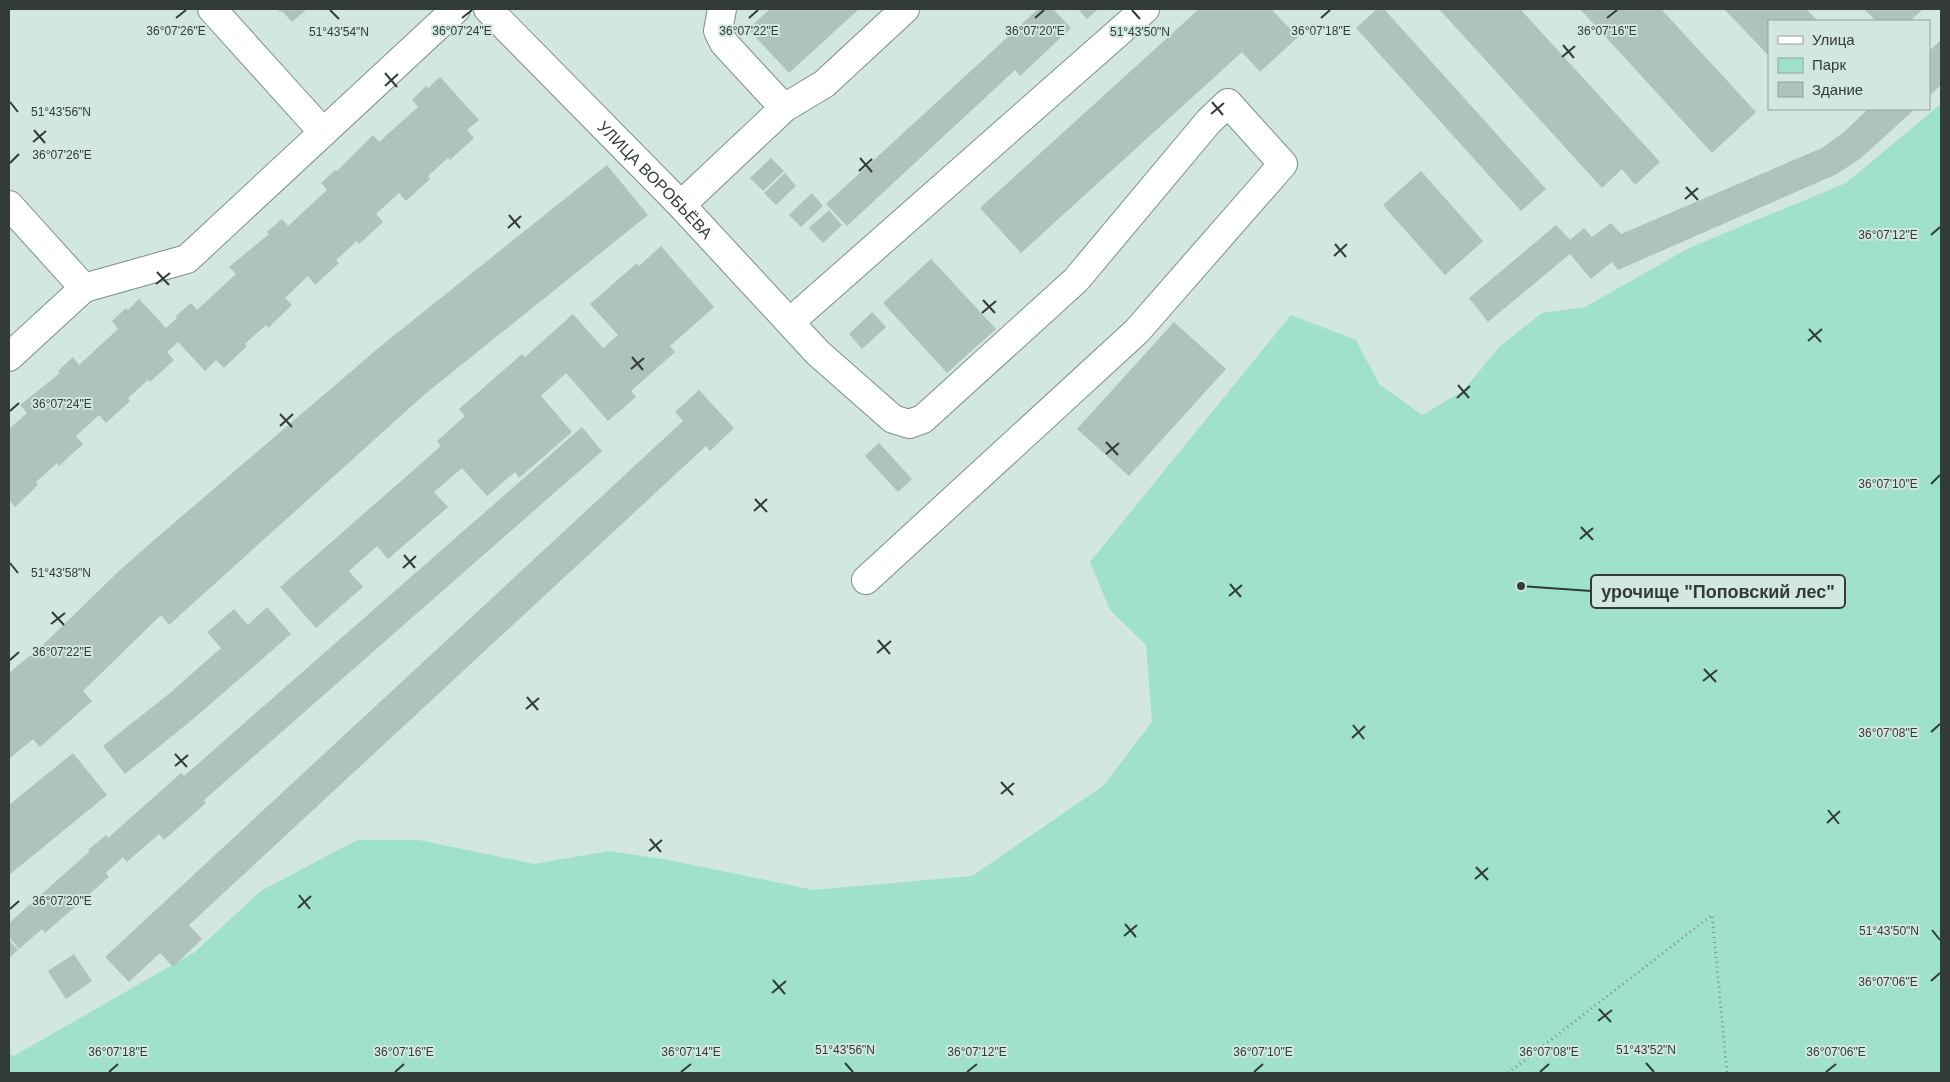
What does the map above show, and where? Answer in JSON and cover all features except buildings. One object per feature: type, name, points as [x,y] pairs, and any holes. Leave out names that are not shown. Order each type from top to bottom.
[{"type":"street","points":[[212,9],[324,132]]},
{"type":"street","points":[[9,357],[84,288],[187,259],[456,9]]},
{"type":"street","name":"УЛИЦА ВОРОБЬЁВА","points":[[488,9],[681,205],[818,352],[893,419],[909,424],[923,419],[1076,280],[1209,121],[1228,103],[1282,164],[1137,331],[866,580]]},
{"type":"street","points":[[722,9],[718,31],[724,43],[784,108]]},
{"type":"street","points":[[681,205],[784,108],[824,84],[905,9]]},
{"type":"street","points":[[790,322],[1145,9]]},
{"type":"street","points":[[9,205],[84,288]]},
{"type":"path","points":[[1508,1073],[1712,915],[1727,1073]]},
{"type":"green space","points":[[1941,104],[1941,1073],[9,1073],[9,1054],[14,1056],[195,952],[261,891],[357,840],[419,840],[534,864],[609,851],[674,861],[813,890],[972,876],[1103,786],[1152,722],[1146,645],[1110,610],[1090,562],[1291,315],[1356,340],[1379,384],[1422,415],[1463,391],[1500,346],[1542,313],[1585,307],[1689,248],[1846,183]]},
{"type":"place","name":"урочище \"Поповский лес\"","points":[[1521,586]]}]
